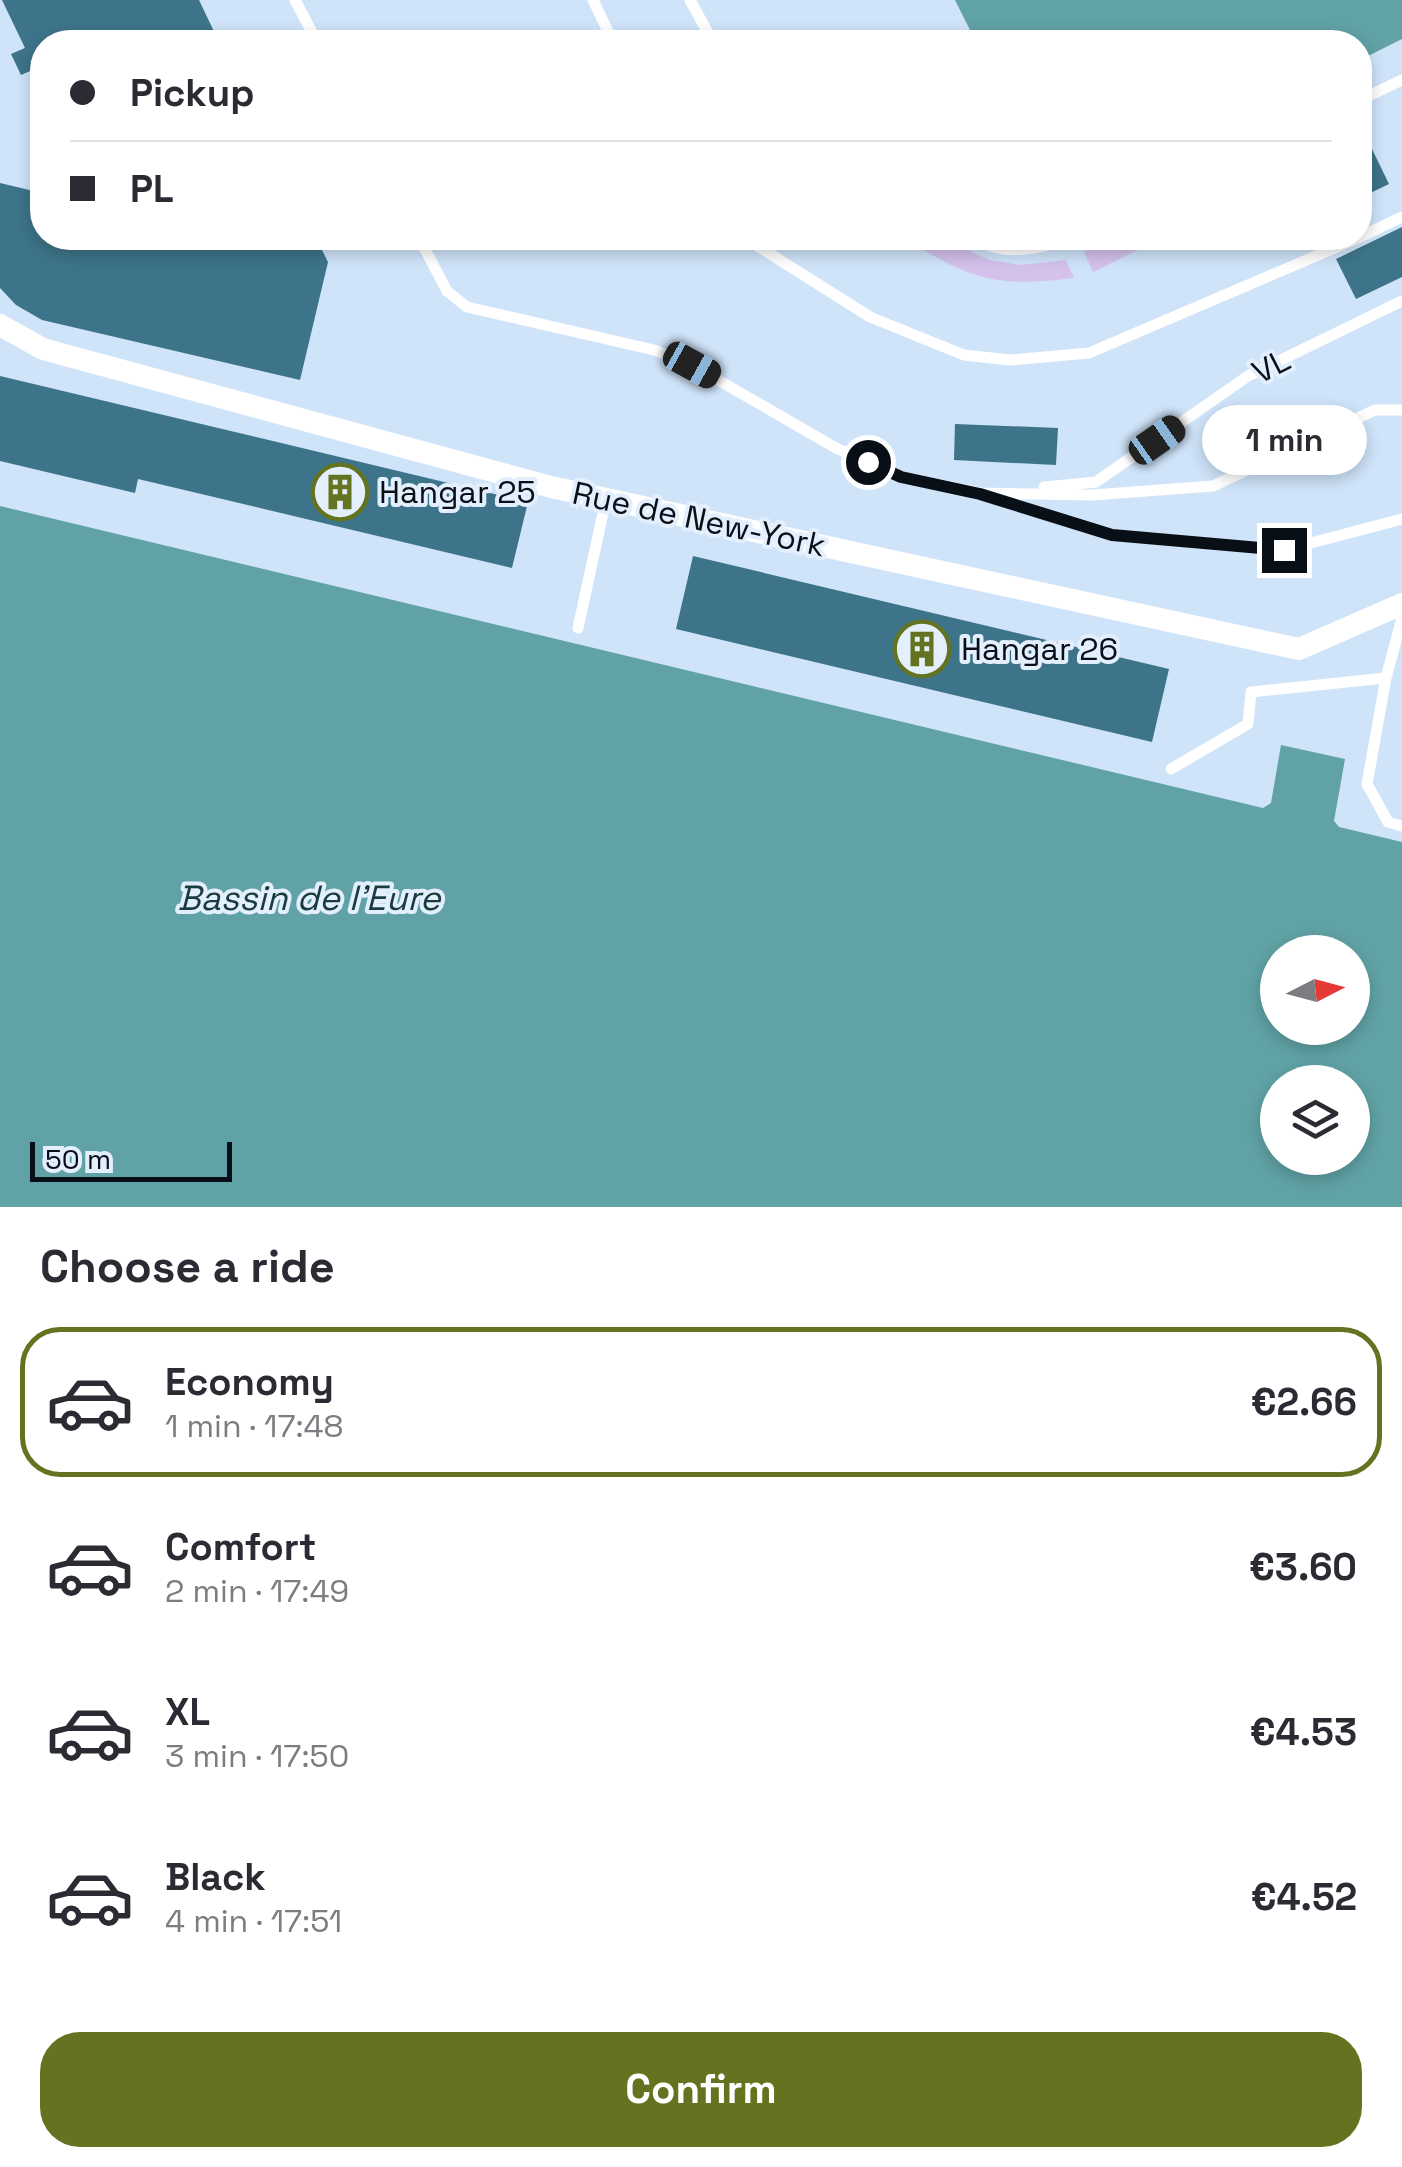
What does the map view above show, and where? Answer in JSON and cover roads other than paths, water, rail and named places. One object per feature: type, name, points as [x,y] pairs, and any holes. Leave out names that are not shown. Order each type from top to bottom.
[{"type":"street","name":"Rue de New-York","points":[[0,325],[42,349],[606,499],[1299,649],[1402,604]]},
{"type":"lane","points":[[295,0],[311,30]]},
{"type":"lane","points":[[593,0],[607,30]]},
{"type":"lane","points":[[690,0],[706,30]]},
{"type":"lane","points":[[1372,94],[1402,80]]},
{"type":"lane","points":[[1372,231],[1402,216]]},
{"type":"lane","points":[[425,250],[447,291],[467,307],[654,350],[708,374],[836,448],[901,477],[980,494],[1112,535],[1284,550],[1402,519]]},
{"type":"lane","points":[[764,250],[870,317],[922,341],[964,355],[1010,360],[1089,353],[1329,250]]},
{"type":"lane","name":"VL","points":[[980,494],[1096,482],[1248,376],[1402,301]]},
{"type":"lane","points":[[980,494],[1093,494],[1213,486],[1375,410],[1402,410]]},
{"type":"lane","points":[[578,628],[606,499]]},
{"type":"lane","points":[[1402,618],[1386,678],[1368,784],[1388,822],[1402,826]]},
{"type":"lane","points":[[1171,770],[1248,724],[1251,692],[1386,678]]},
{"type":"water","points":[[955,0],[1402,0],[1402,39],[1372,54],[1372,30],[970,30]]},
{"type":"water","name":"Bassin de l'Eure","points":[[0,506],[1263,808],[1271,803],[1281,745],[1345,759],[1334,821],[1339,827],[1402,842],[1402,1207],[0,1207]]},
{"type":"place","name":"Hangar 25","points":[[340,492]]},
{"type":"place","name":"Hangar 26","points":[[922,649]]}]
